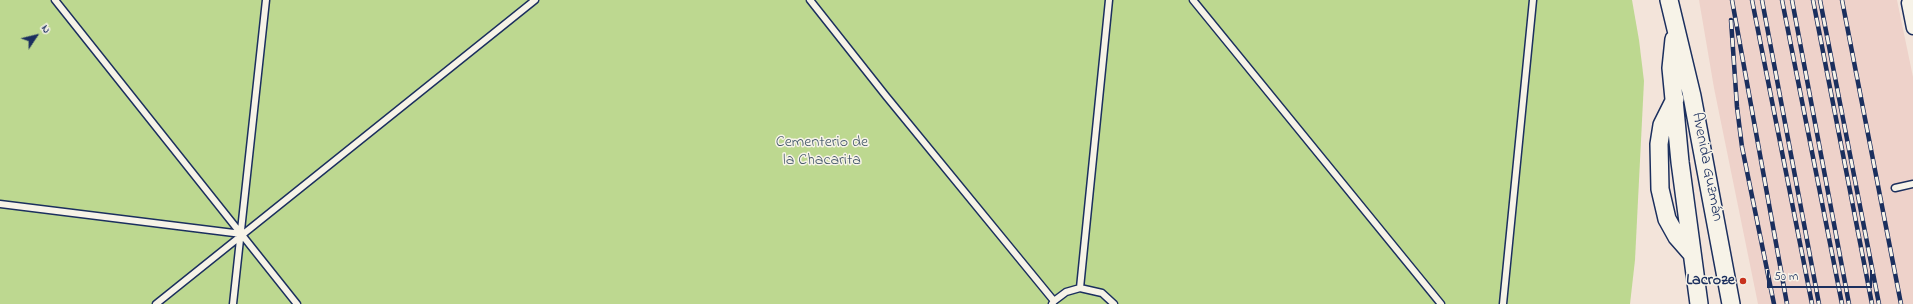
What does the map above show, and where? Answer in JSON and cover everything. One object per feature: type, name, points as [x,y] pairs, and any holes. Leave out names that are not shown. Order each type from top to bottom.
[{"type":"main road","name":"Avenida Guzmán","points":[[1669,0],[1675,31],[1686,68],[1731,304]]},
{"type":"main road","name":"Avenida Guzmán","points":[[1675,31],[1671,68],[1680,162],[1699,304]]},
{"type":"main road","points":[[1675,99],[1662,126],[1659,144],[1660,189],[1667,219],[1677,237],[1691,253]]},
{"type":"main road","points":[[1660,169],[1665,164],[1672,162],[1680,162],[1688,165],[1696,172],[1703,182],[1715,214]]},
{"type":"street","points":[[1908,3],[1913,28]]},
{"type":"lane","points":[[55,0],[297,304]]},
{"type":"lane","points":[[233,304],[242,234],[266,0]]},
{"type":"lane","points":[[156,304],[535,0]]},
{"type":"lane","points":[[810,0],[1053,302],[1066,292],[1080,288],[1102,293],[1114,304]]},
{"type":"lane","points":[[1080,288],[1109,0]]},
{"type":"lane","points":[[1193,0],[1442,304]]},
{"type":"lane","points":[[1503,304],[1533,0]]},
{"type":"lane","points":[[1895,188],[1913,184]]},
{"type":"lane","points":[[0,204],[242,234]]},
{"type":"lane","points":[[1691,253],[1706,304]]},
{"type":"shaded area","points":[[1699,0],[1897,0],[1913,77],[1913,304],[1758,304],[1714,88]]},
{"type":"green space","name":"Cementerio de la Chacarita","points":[[0,0],[1632,0],[1644,81],[1635,260],[1630,304],[0,304]]},
{"type":"railway","points":[[1732,0],[1787,304]]},
{"type":"railway","points":[[1752,0],[1812,304]]},
{"type":"railway","points":[[1762,0],[1819,304]]},
{"type":"railway","points":[[1782,0],[1842,304]]},
{"type":"railway","points":[[1792,0],[1849,304]]},
{"type":"railway","points":[[1813,0],[1872,304]]},
{"type":"railway","points":[[1820,0],[1879,304]]},
{"type":"railway","points":[[1842,0],[1901,304]]},
{"type":"railway","points":[[1731,20],[1737,107],[1742,147],[1774,304]]},
{"type":"place","name":"Lacroze","points":[[1743,281]]}]
